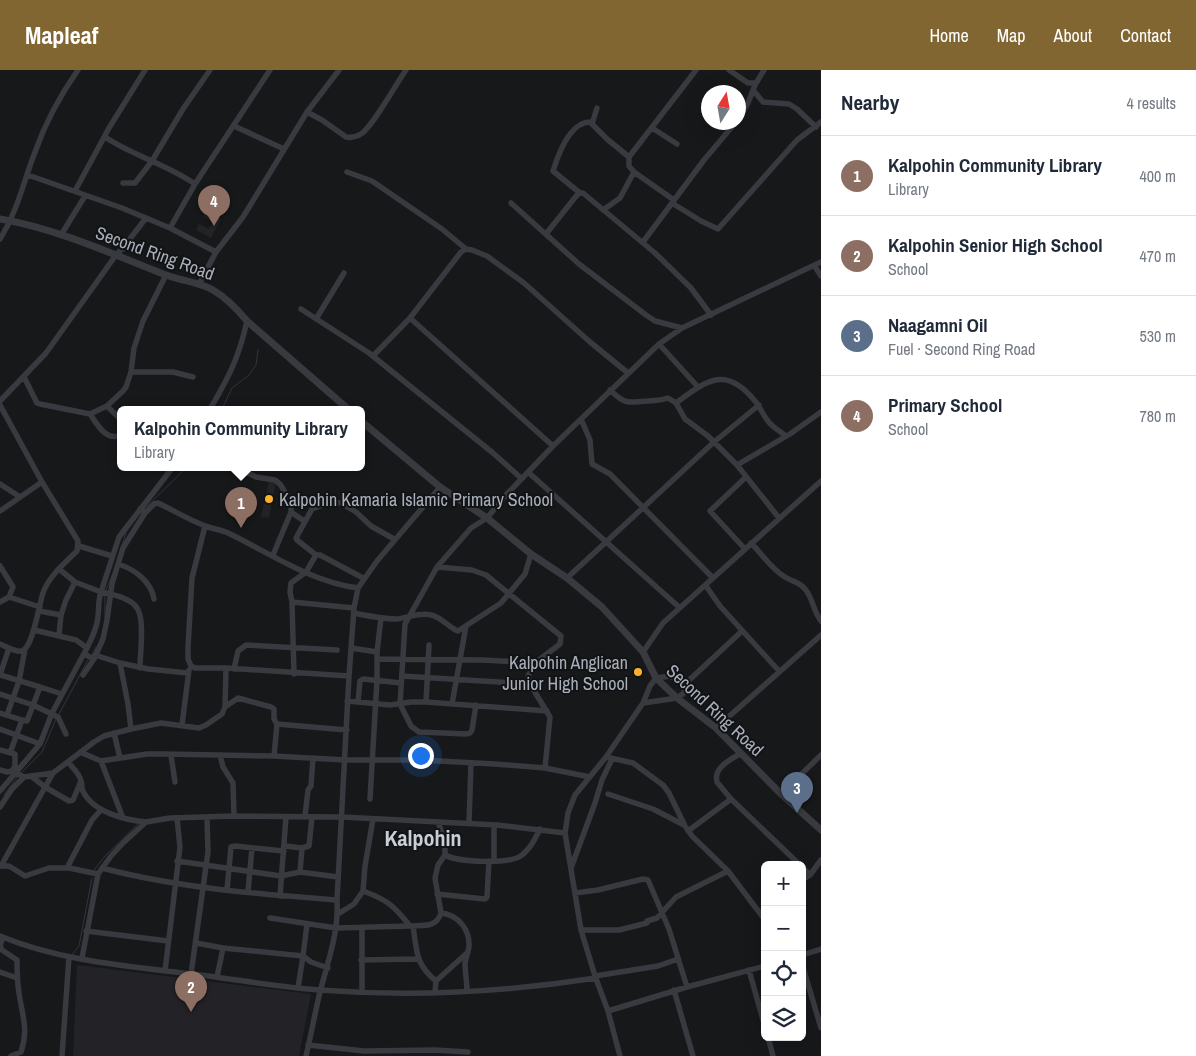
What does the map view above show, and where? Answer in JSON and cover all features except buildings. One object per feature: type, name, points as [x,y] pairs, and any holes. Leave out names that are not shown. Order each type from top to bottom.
[{"type":"street","points":[[0,238],[11,221],[34,154],[52,110],[78,70]]},
{"type":"street","points":[[75,191],[145,70]]},
{"type":"street","points":[[123,183],[135,183],[152,161],[178,116],[210,70]]},
{"type":"street","points":[[170,228],[195,184],[270,70]]},
{"type":"street","points":[[199,284],[216,252],[243,217],[307,112],[339,70]]},
{"type":"street","points":[[307,112],[346,137],[350,138],[361,134],[370,124],[406,70]]},
{"type":"street","points":[[696,70],[630,157],[629,166],[634,172],[701,221],[718,229],[797,140],[821,122]]},
{"type":"street","points":[[729,70],[748,83],[756,83]]},
{"type":"street","points":[[746,107],[756,83],[764,70]]},
{"type":"street","points":[[753,90],[763,102],[789,104],[816,127]]},
{"type":"street","points":[[592,124],[596,108]]},
{"type":"street","points":[[630,157],[592,124],[586,122],[575,129],[564,142],[553,171],[643,242],[690,288],[711,315]]},
{"type":"street","points":[[234,126],[284,148]]},
{"type":"street","points":[[652,128],[677,144]]},
{"type":"street","points":[[643,242],[730,130]]},
{"type":"street","points":[[105,137],[115,144],[181,174],[195,184]]},
{"type":"street","points":[[347,172],[372,181],[442,229],[466,249],[487,256],[524,283],[628,373]]},
{"type":"street","points":[[603,210],[620,198],[634,172]]},
{"type":"street","points":[[28,175],[122,208],[170,228],[216,252]]},
{"type":"street","points":[[546,234],[576,195],[580,193]]},
{"type":"street","points":[[61,235],[85,196]]},
{"type":"street","points":[[511,203],[601,281],[655,321],[682,328]]},
{"type":"street","points":[[7,715],[19,681],[25,649],[34,630],[48,582],[77,551],[79,546],[78,541],[42,482],[0,403],[52,346],[116,255],[122,249],[127,248],[129,240],[146,218]]},
{"type":"street","name":"Second Ring Road","points":[[0,219],[61,235],[166,276],[199,284],[223,296],[247,321],[345,406]]},
{"type":"street","points":[[373,356],[410,318],[466,249]]},
{"type":"street","points":[[476,706],[472,730],[467,734],[419,732],[411,726],[400,704],[404,631],[407,618],[436,567],[471,528],[487,518],[553,446],[660,344],[682,328],[821,262]]},
{"type":"street","points":[[814,265],[821,276]]},
{"type":"street","points":[[316,319],[344,273]]},
{"type":"street","points":[[24,377],[37,403],[90,414],[107,406],[126,387],[131,372],[134,348],[140,326],[166,276]]},
{"type":"street","points":[[302,309],[373,356],[522,478]]},
{"type":"street","points":[[410,318],[553,446]]},
{"type":"street","points":[[212,406],[227,381],[242,347],[247,321]]},
{"type":"street","points":[[660,344],[698,387]]},
{"type":"street","points":[[131,372],[173,372],[193,377]]},
{"type":"street","points":[[676,404],[698,387],[716,379],[733,381],[740,385],[759,405],[768,422],[786,436]]},
{"type":"street","points":[[610,390],[619,399],[627,402],[657,402],[668,398],[676,404],[685,419],[714,442],[737,465],[779,518]]},
{"type":"street","points":[[567,578],[714,442],[759,405]]},
{"type":"street","points":[[107,406],[117,416]]},
{"type":"street","points":[[737,465],[786,436],[821,412]]},
{"type":"street","points":[[90,414],[104,433],[110,437],[117,437]]},
{"type":"street","points":[[581,419],[590,440],[592,464],[610,474],[713,578]]},
{"type":"street","name":"Second Ring Road","points":[[365,424],[440,487],[487,518],[531,554],[567,578],[602,607],[643,652],[656,678],[716,728],[781,794],[821,830]]},
{"type":"street","points":[[0,807],[12,789],[27,759],[40,744],[55,715],[62,694],[103,639],[105,593],[123,548],[143,511],[170,471]]},
{"type":"street","points":[[245,471],[256,477],[275,480],[280,484],[291,502],[290,512],[273,555]]},
{"type":"street","points":[[528,472],[680,608]]},
{"type":"street","points":[[745,548],[710,511],[746,477]]},
{"type":"street","points":[[643,652],[663,623],[821,481]]},
{"type":"street","points":[[0,511],[42,482]]},
{"type":"street","points":[[0,484],[20,497]]},
{"type":"street","points":[[306,1056],[328,968],[338,914],[337,900],[347,701],[354,611],[358,588],[363,578],[440,487]]},
{"type":"street","points":[[363,578],[320,555],[316,555],[296,540],[304,521],[312,510],[331,502],[341,503],[356,512],[371,526],[394,540]]},
{"type":"street","points":[[83,675],[90,656],[88,648],[96,628],[112,556],[119,537],[143,511],[154,504],[158,503],[205,526],[225,531],[264,552],[338,586],[358,588]]},
{"type":"street","points":[[290,512],[304,521]]},
{"type":"street","points":[[182,725],[188,673],[191,666],[188,659],[188,647],[192,578],[205,526]]},
{"type":"street","points":[[752,543],[777,571],[786,578],[797,582],[805,589],[812,598],[816,614],[821,620]]},
{"type":"street","points":[[79,546],[112,556]]},
{"type":"street","points":[[292,602],[354,611],[381,618],[407,618],[418,614],[429,615],[442,619],[458,630],[491,609],[496,608],[525,574],[531,554]]},
{"type":"street","points":[[294,674],[291,583],[306,572],[316,555]]},
{"type":"street","points":[[118,564],[138,573],[153,591],[154,599]]},
{"type":"street","points":[[0,566],[13,587],[9,596],[0,602]]},
{"type":"street","points":[[436,567],[482,572],[561,636],[560,644],[534,663],[529,672],[530,684],[550,717],[545,768]]},
{"type":"street","points":[[59,569],[75,582],[132,602],[137,607],[141,616],[140,668]]},
{"type":"street","points":[[59,635],[61,615],[75,582]]},
{"type":"street","points":[[706,586],[720,606],[779,671]]},
{"type":"street","points":[[9,596],[40,609],[61,615]]},
{"type":"street","points":[[370,799],[377,655],[381,618]]},
{"type":"street","points":[[452,704],[466,626]]},
{"type":"street","points":[[34,630],[76,640],[88,648]]},
{"type":"street","points":[[643,703],[678,698],[684,693],[685,684],[742,631]]},
{"type":"street","points":[[716,728],[821,635]]},
{"type":"street","points":[[0,644],[18,651],[25,649]]},
{"type":"street","points":[[234,669],[238,651],[246,645],[337,650]]},
{"type":"street","points":[[426,702],[429,645]]},
{"type":"street","points":[[9,648],[0,675],[62,694]]},
{"type":"street","points":[[351,648],[402,660],[428,659],[534,663]]},
{"type":"street","points":[[90,656],[140,668],[188,673]]},
{"type":"street","points":[[120,664],[131,729]]},
{"type":"street","points":[[191,666],[194,668],[226,668],[294,674],[349,676]]},
{"type":"street","points":[[98,874],[67,868],[49,868],[25,876],[9,866],[0,866],[53,773],[99,739],[114,733],[160,724],[199,728],[206,725],[222,714],[225,707],[226,668]]},
{"type":"street","points":[[620,1056],[608,1011],[595,977],[581,930],[565,833],[568,813],[575,795],[609,758],[656,678],[670,676],[685,684]]},
{"type":"street","points":[[358,702],[360,681],[363,679],[428,677],[530,684]]},
{"type":"street","points":[[0,712],[27,721],[40,687]]},
{"type":"street","points":[[0,694],[55,715],[66,734]]},
{"type":"street","points":[[225,707],[238,698],[274,709],[274,719],[277,724],[274,756]]},
{"type":"street","points":[[347,701],[375,704],[426,702],[548,711]]},
{"type":"street","points":[[18,774],[13,754],[22,720]]},
{"type":"street","points":[[277,724],[347,730]]},
{"type":"street","points":[[0,729],[40,744]]},
{"type":"street","points":[[114,733],[120,758]]},
{"type":"street","points":[[0,750],[27,759]]},
{"type":"street","points":[[80,752],[101,762],[147,754],[274,756],[372,761],[421,760],[545,768],[590,777]]},
{"type":"street","points":[[741,754],[725,763],[717,774],[717,782],[731,799],[796,861]]},
{"type":"street","points":[[171,755],[175,782]]},
{"type":"street","points":[[220,755],[223,767],[233,783],[234,816]]},
{"type":"street","points":[[781,794],[821,755]]},
{"type":"street","points":[[227,890],[231,847],[284,849],[309,846],[308,790],[311,786],[313,758]]},
{"type":"street","points":[[609,758],[633,763],[658,780],[669,792],[688,831],[728,871],[761,914]]},
{"type":"street","points":[[570,868],[595,802],[609,758]]},
{"type":"street","points":[[68,762],[81,780],[82,789],[86,795],[101,810],[123,818],[146,822],[177,818],[234,816],[342,817],[470,823],[565,833]]},
{"type":"street","points":[[101,762],[123,818]]},
{"type":"street","points":[[470,823],[471,763]]},
{"type":"street","points":[[0,770],[31,776],[53,773]]},
{"type":"street","points":[[0,791],[18,774]]},
{"type":"street","points":[[31,776],[44,787],[71,801],[81,780]]},
{"type":"street","points":[[608,794],[653,809],[684,825]]},
{"type":"street","points":[[688,831],[731,799]]},
{"type":"street","points":[[67,868],[92,820],[101,810]]},
{"type":"street","points":[[280,896],[286,817]]},
{"type":"street","points":[[164,971],[177,883],[177,862],[180,847],[177,818]]},
{"type":"street","points":[[191,974],[208,852],[207,818]]},
{"type":"street","points":[[338,914],[354,904],[363,891],[373,819]]},
{"type":"street","points":[[82,958],[98,874],[122,843],[146,822]]},
{"type":"street","points":[[270,918],[336,928],[434,924],[440,918],[441,913],[437,894],[436,872],[445,855],[445,842],[438,822]]},
{"type":"street","points":[[437,894],[485,899],[487,897],[494,825]]},
{"type":"street","points":[[445,855],[461,859],[512,860],[521,856],[540,830]]},
{"type":"street","points":[[248,892],[252,848]]},
{"type":"street","points":[[300,872],[302,848]]},
{"type":"street","points":[[806,878],[821,860]]},
{"type":"street","points":[[177,862],[281,876],[300,872],[338,877]]},
{"type":"street","points":[[102,868],[136,877],[203,887],[280,896],[337,900]]},
{"type":"street","points":[[581,930],[610,931],[647,923],[647,921],[657,918],[676,897],[728,871]]},
{"type":"street","points":[[806,871],[810,875]]},
{"type":"street","points":[[575,893],[598,890],[646,879],[662,911],[687,986]]},
{"type":"street","points":[[363,891],[387,900],[412,926],[418,959],[424,969],[436,981]]},
{"type":"street","points":[[441,913],[460,921],[466,929],[469,946],[465,961],[467,991]]},
{"type":"street","points":[[298,988],[307,924]]},
{"type":"street","points":[[362,928],[362,992]]},
{"type":"street","points":[[86,931],[168,941]]},
{"type":"street","points":[[11,1056],[21,1052],[24,1043],[25,1018],[19,993],[17,960],[2,950],[0,946],[1,936],[24,945],[69,957],[298,988],[362,992],[435,992],[534,987],[658,966],[678,959]]},
{"type":"street","points":[[196,943],[223,948],[303,956],[311,962],[328,968]]},
{"type":"street","points":[[217,977],[223,948]]},
{"type":"street","points":[[806,954],[821,949]]},
{"type":"street","points":[[435,992],[436,981],[468,952]]},
{"type":"street","points":[[62,1056],[69,957]]},
{"type":"street","points":[[361,960],[418,959]]},
{"type":"street","points":[[608,1011],[687,986],[761,967]]},
{"type":"street","points":[[749,970],[761,1013]]},
{"type":"street","points":[[0,972],[17,978]]},
{"type":"street","points":[[806,977],[821,1028]]},
{"type":"street","points":[[674,990],[693,1056]]},
{"type":"street","points":[[769,1041],[773,1056]]},
{"type":"street","points":[[308,1045],[363,1054],[435,1050],[468,1052]]},
{"type":"shaded area","points":[[207,211],[221,219],[211,238],[196,230],[199,224],[209,229],[213,222],[203,217]]},
{"type":"shaded area","name":"Kalpohin Kamaria Islamic Primary School","points":[[269,481],[276,482],[269,518],[261,517]]},
{"type":"shaded area","points":[[77,965],[311,994],[299,1056],[73,1056]]},
{"type":"waterway","points":[[223,406],[232,388],[249,375],[256,365],[258,350]]},
{"type":"waterway","points":[[144,509],[183,471]]},
{"type":"waterway","points":[[122,545],[126,533]]},
{"type":"waterway","points":[[106,590],[113,573]]},
{"type":"waterway","points":[[105,596],[105,617]]},
{"type":"waterway","points":[[92,655],[96,647]]},
{"type":"waterway","points":[[58,716],[88,660]]},
{"type":"waterway","points":[[21,773],[42,752],[56,719]]},
{"type":"waterway","points":[[4,795],[18,776]]},
{"type":"waterway","points":[[94,870],[105,856],[138,824]]},
{"type":"waterway","points":[[72,955],[79,946],[92,878]]},
{"type":"place","name":"Primary School","points":[[214,226]]},
{"type":"place","name":"Kalpohin Kamaria Islamic Primary School","points":[[269,499]]},
{"type":"place","name":"Kalpohin Community Library","points":[[241,528]]},
{"type":"place","name":"Kalpohin Anglican Junior High School","points":[[638,672]]},
{"type":"place","name":"Naagamni Oil","points":[[797,813]]},
{"type":"place","name":"Kalpohin Senior High School","points":[[191,1012]]},
{"type":"district","name":"Kalpohin","points":[[423,838]]}]
